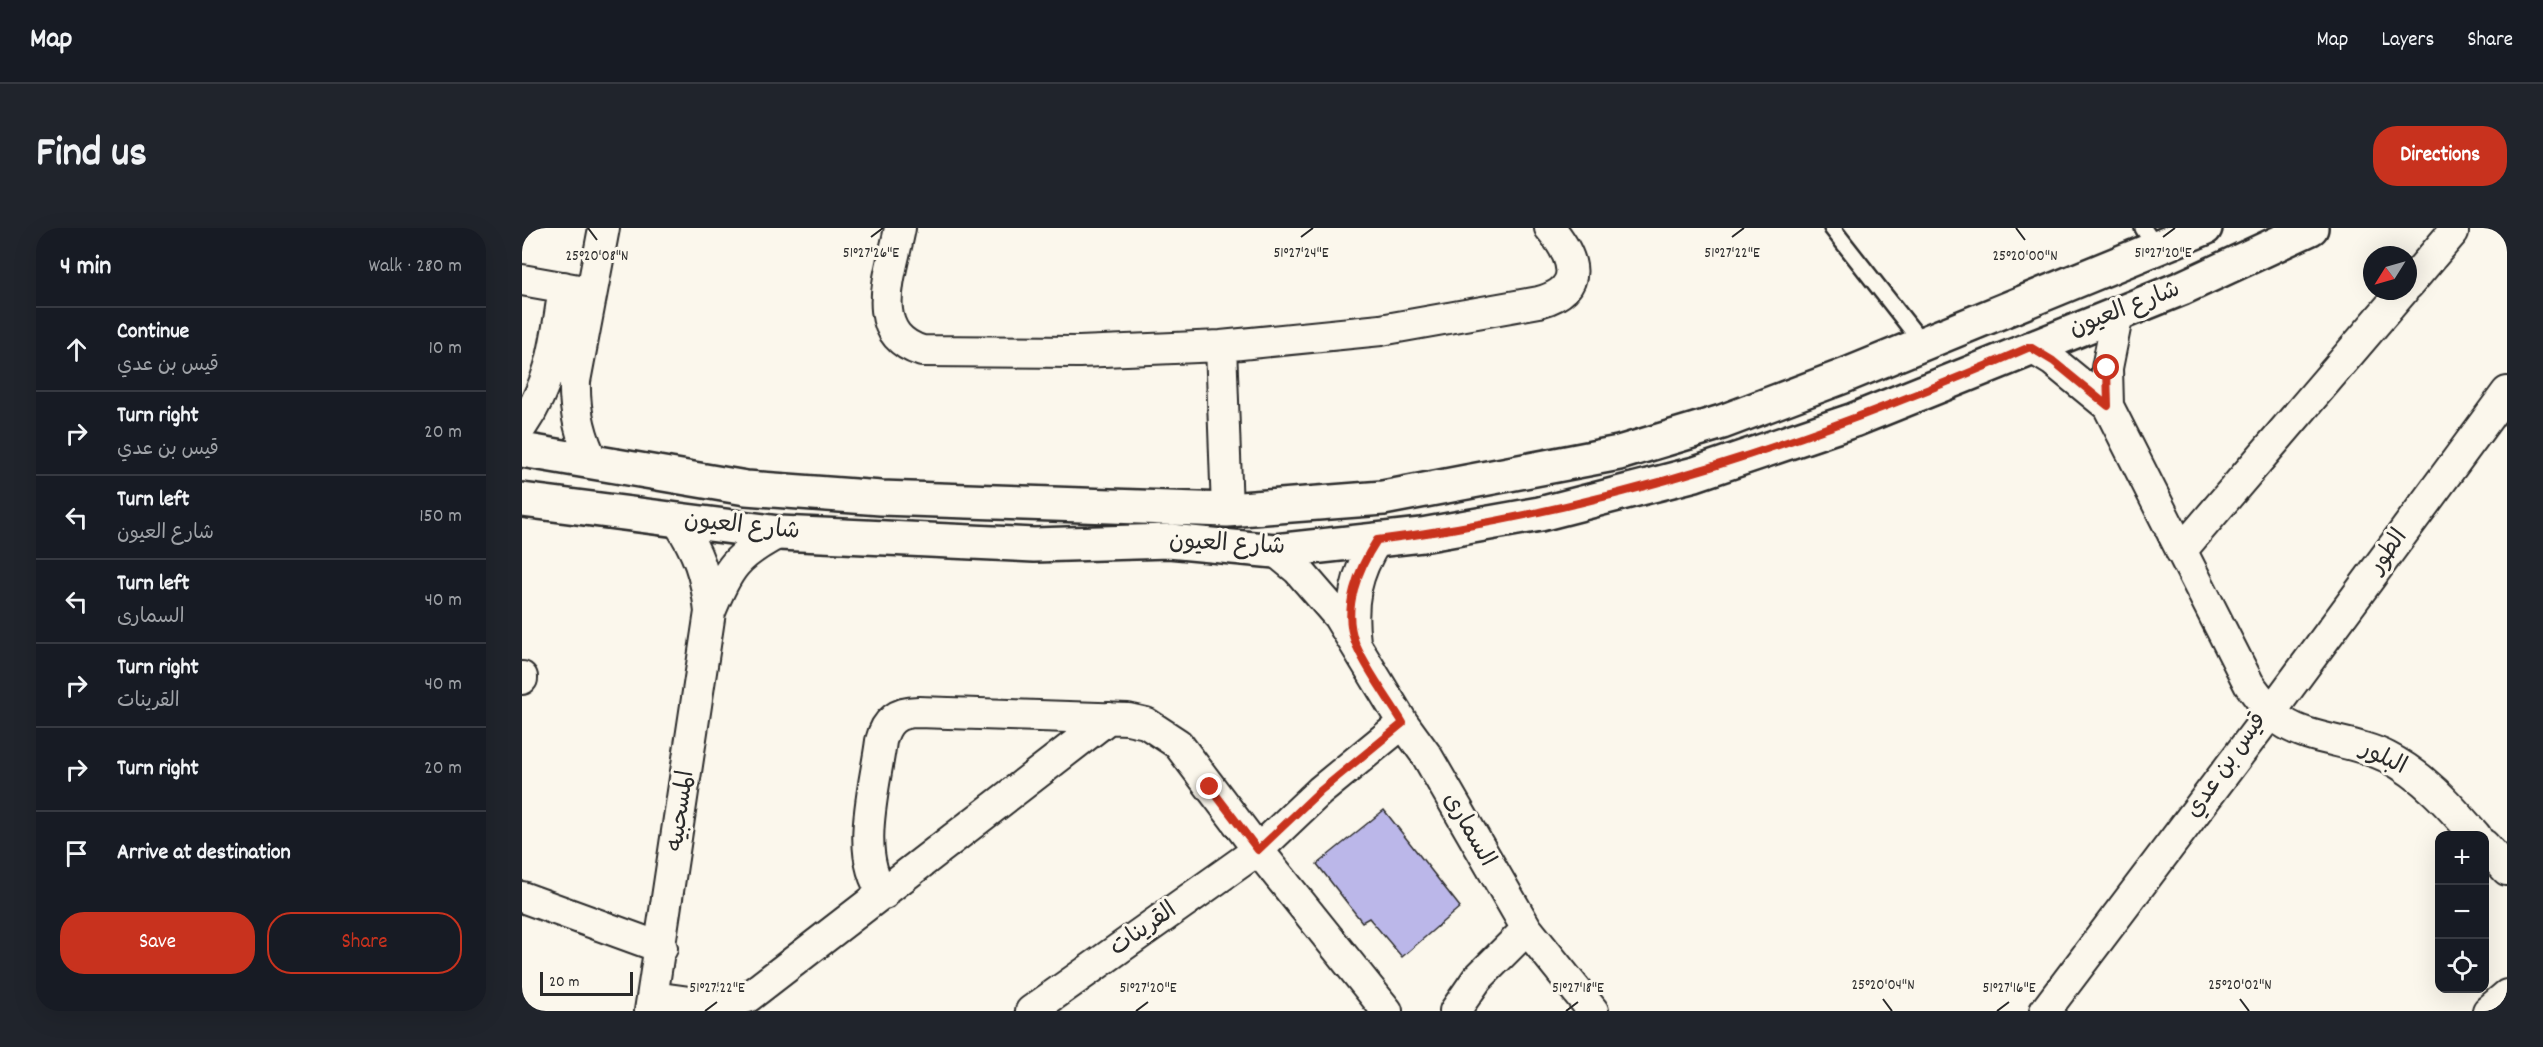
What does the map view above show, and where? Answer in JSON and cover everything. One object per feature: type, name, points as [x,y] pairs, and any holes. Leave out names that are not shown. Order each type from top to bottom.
[{"type":"street","points":[[593,462],[584,442],[576,414],[565,362],[578,290],[604,228]]},
{"type":"street","points":[[900,228],[886,312],[889,326],[897,338],[908,346],[922,351],[1079,352],[1221,346],[1381,330],[1555,297],[1567,285],[1572,270],[1569,254],[1550,228]]},
{"type":"street","name":"شارع العيون","points":[[522,450],[746,488],[881,498],[1227,510],[1383,498],[1619,453],[1722,422],[1923,344],[2150,239],[2205,228]]},
{"type":"street","name":"شارع العيون","points":[[522,500],[779,533],[1034,545],[1168,541],[1275,551],[1377,540],[1540,514],[1695,474],[1854,420],[2030,347],[2182,288],[2311,228]]},
{"type":"street","points":[[2417,274],[2453,232]]},
{"type":"street","points":[[522,280],[578,290]]},
{"type":"street","points":[[2181,551],[2395,300]]},
{"type":"street","name":"قيس بن عدي","points":[[2108,406],[2107,368],[2118,313]]},
{"type":"street","points":[[1221,346],[1227,510]]},
{"type":"street","name":"قيس بن عدي","points":[[2030,347],[2053,361],[2108,406],[2240,669],[2271,712],[2045,1011]]},
{"type":"street","points":[[522,426],[543,391],[565,362]]},
{"type":"street","name":"الطور","points":[[2271,712],[2507,392]]},
{"type":"street","name":"المسحبيه","points":[[677,520],[695,548],[706,579],[710,612]]},
{"type":"street","name":"المسحبيه","points":[[652,1004],[710,612],[723,578],[747,550],[779,533]]},
{"type":"street","name":"السمارى","points":[[1355,642],[1351,616],[1355,586],[1366,558],[1377,540]]},
{"type":"street","name":"السمارى","points":[[1275,551],[1319,592],[1355,642],[1403,723],[1427,756],[1527,929],[1593,1011]]},
{"type":"street","points":[[884,894],[870,869],[868,838],[881,741],[884,729],[892,718],[904,712],[918,712],[1109,718],[1146,723],[1178,744],[1258,850],[1388,1011]]},
{"type":"street","name":"البلور","points":[[2271,712],[2295,728],[2364,747],[2403,766],[2438,794],[2471,831]]},
{"type":"street","points":[[652,1004],[734,1004],[763,986],[1109,718]]},
{"type":"street","name":"القرينات","points":[[1031,1011],[1258,850],[1320,791],[1403,723]]},
{"type":"street","points":[[2489,850],[2507,870]]},
{"type":"street","points":[[522,897],[662,948]]},
{"type":"street","points":[[1455,1011],[1477,979],[1527,929]]},
{"type":"street","points":[[2487,1011],[2507,995]]},
{"type":"lane","points":[[1832,228],[1923,344]]},
{"type":"building","points":[[1384,810],[1460,907],[1402,957],[1369,918],[1362,922],[1317,864]]},
{"type":"route","points":[[1210,787],[1258,850],[1320,791],[1403,723],[1355,642],[1351,616],[1357,576],[1377,540],[1422,535],[1540,514],[1695,474],[1854,420],[2030,347],[2053,361],[2108,406],[2107,368]]}]
